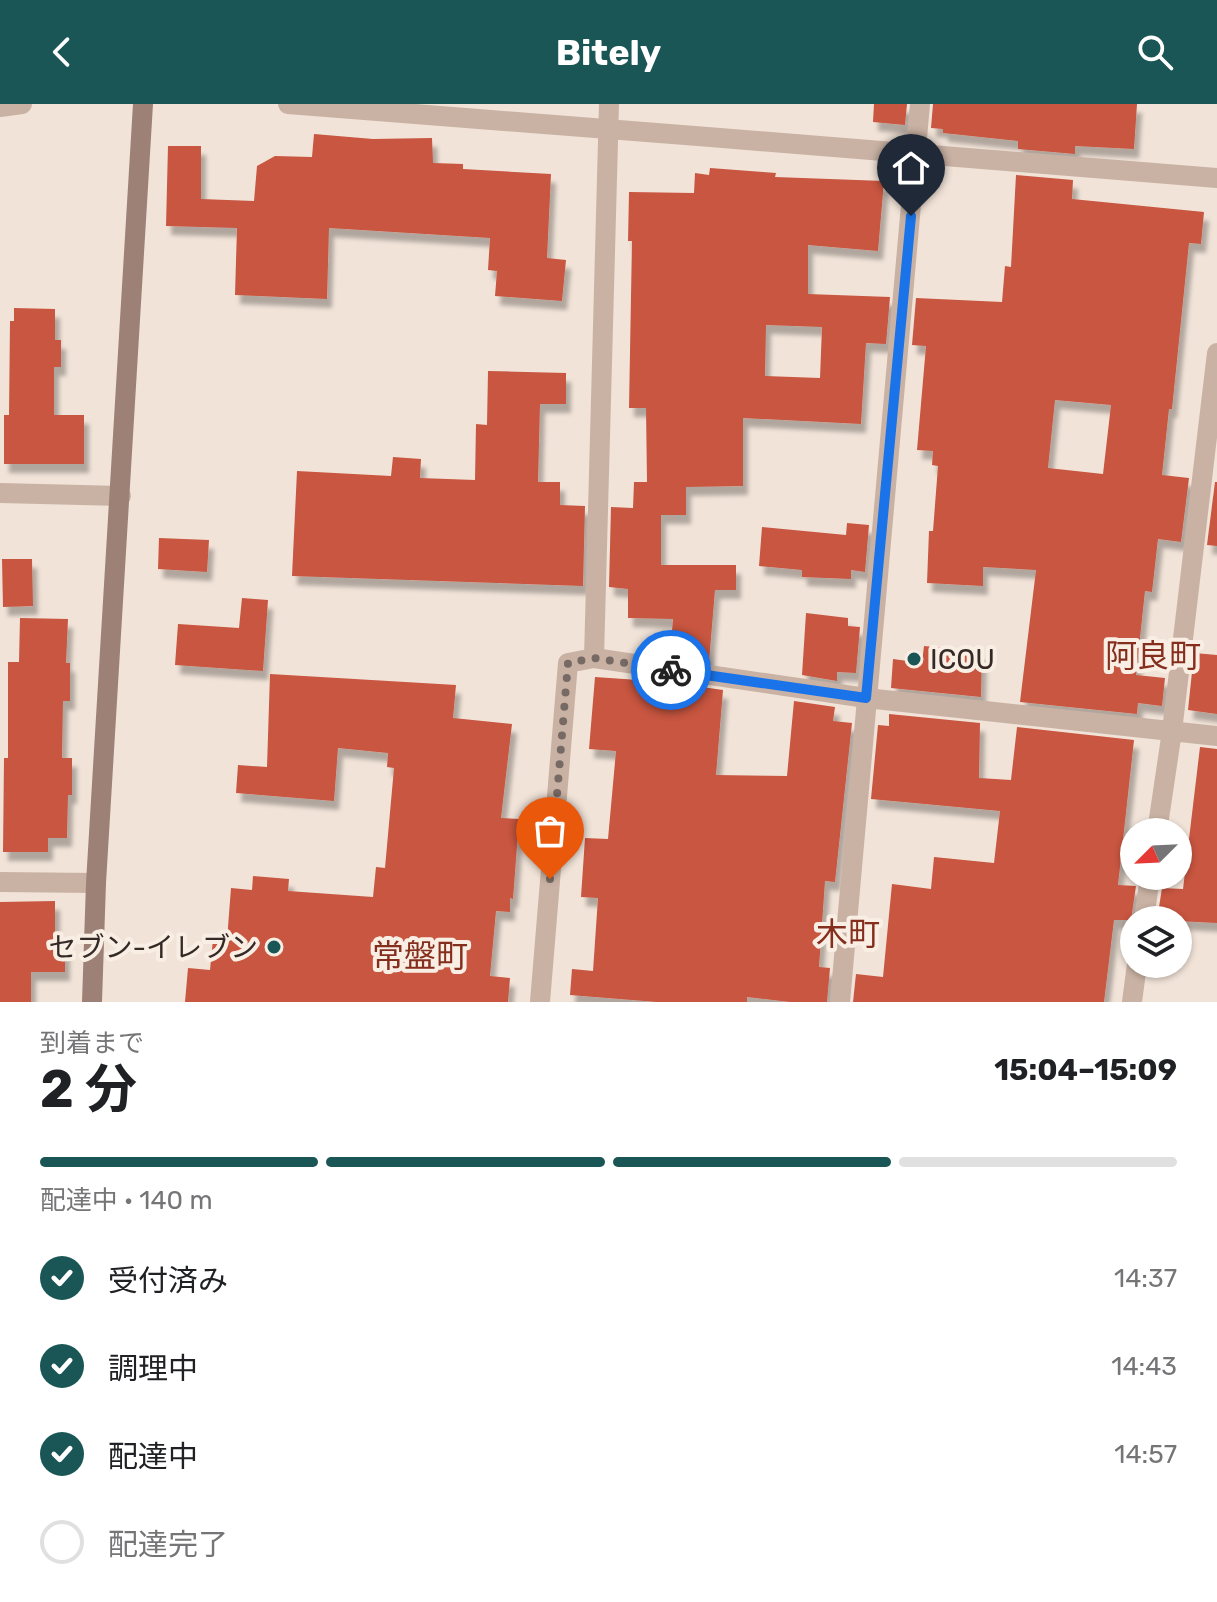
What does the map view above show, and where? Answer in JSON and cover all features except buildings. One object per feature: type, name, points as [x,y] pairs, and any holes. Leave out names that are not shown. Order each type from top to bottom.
[{"type":"street","points":[[0,107],[22,104]]},
{"type":"street","points":[[92,1002],[96,883],[143,104]]},
{"type":"street","points":[[288,104],[608,127],[916,156],[1217,178]]},
{"type":"street","points":[[594,658],[609,104]]},
{"type":"street","points":[[840,1002],[920,104]]},
{"type":"street","points":[[1159,818],[1217,353]]},
{"type":"street","points":[[0,493],[121,496]]},
{"type":"street","points":[[540,1002],[568,663],[594,658],[866,698],[1217,736]]},
{"type":"street","points":[[0,882],[96,883]]},
{"type":"street","points":[[1132,1002],[1135,978]]},
{"type":"way so far","points":[[550,879],[568,663],[594,658],[671,670]]},
{"type":"place","name":"ICOU","points":[[914,659]]},
{"type":"place","name":"セブン-イレブン","points":[[274,947]]},
{"type":"district","name":"阿良町","points":[[1153,656]]},
{"type":"district","name":"木町","points":[[848,934]]},
{"type":"district","name":"常盤町","points":[[420,956]]},
{"type":"route","points":[[671,670],[866,698],[911,216]]}]
